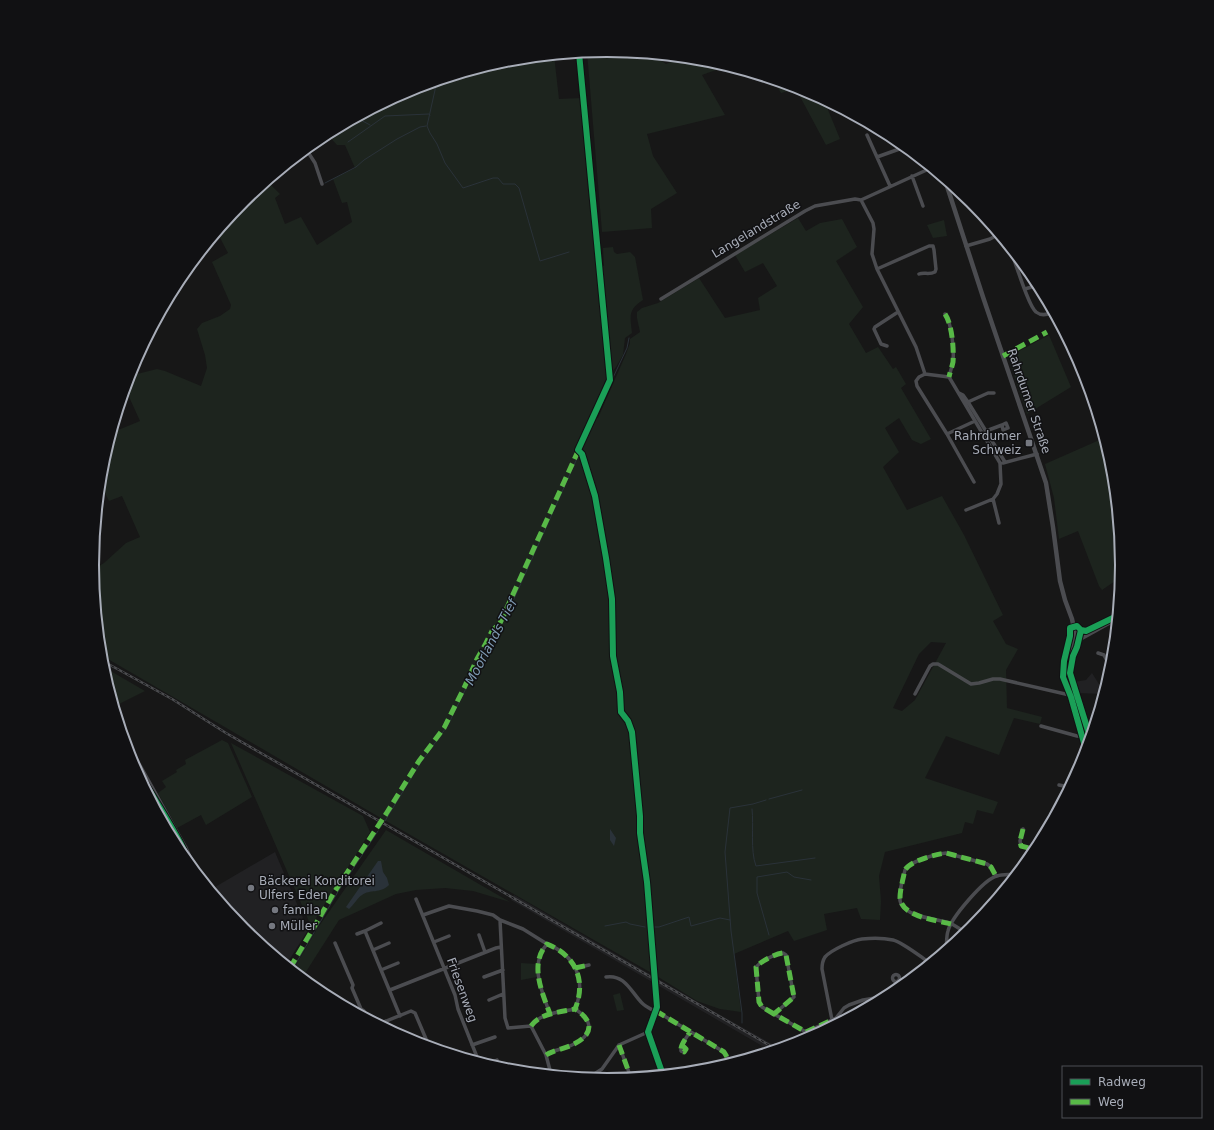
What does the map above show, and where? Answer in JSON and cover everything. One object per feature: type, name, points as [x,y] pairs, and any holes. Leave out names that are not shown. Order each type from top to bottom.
[{"type":"main road","points":[[1074,639],[1081,638],[1089,632],[1112,621]]},
{"type":"main road","points":[[1085,735],[1068,679],[1067,668],[1075,633],[1089,632]]},
{"type":"street","points":[[867,135],[890,186]]},
{"type":"street","points":[[877,157],[898,149]]},
{"type":"street","points":[[310,154],[316,163],[322,184]]},
{"type":"street","name":"Langelandstraße","points":[[661,299],[815,206],[855,199],[861,200],[926,170]]},
{"type":"street","points":[[912,176],[924,206]]},
{"type":"street","name":"Rahrdumer Straße","points":[[949,190],[966,246],[1037,454],[1048,494],[1060,581],[1075,633]]},
{"type":"street","points":[[861,200],[873,223],[872,254],[877,269],[916,347],[926,374]]},
{"type":"street","points":[[966,246],[994,236]]},
{"type":"street","points":[[877,269],[929,246],[933,246],[936,269],[935,272],[931,274],[923,272],[919,274]]},
{"type":"street","points":[[1019,269],[1034,311],[1045,315],[1048,314]]},
{"type":"street","points":[[1025,289],[1032,287]]},
{"type":"street","points":[[887,346],[881,344],[874,329],[898,312]]},
{"type":"street","points":[[945,314],[950,326],[953,355],[953,364],[949,377],[1000,463],[1000,484],[997,494],[993,499],[966,510]]},
{"type":"street","points":[[949,377],[926,374],[919,377],[916,381],[917,386],[947,434],[974,482]]},
{"type":"street","points":[[959,393],[963,395],[968,402],[1005,462]]},
{"type":"street","points":[[968,402],[988,393],[994,393]]},
{"type":"street","points":[[947,434],[975,421]]},
{"type":"street","points":[[986,431],[1002,425]]},
{"type":"street","points":[[1000,463],[1037,454]]},
{"type":"street","points":[[993,499],[999,523]]},
{"type":"street","points":[[1098,653],[1104,655],[1106,659]]},
{"type":"street","points":[[915,694],[930,666],[933,664],[938,664],[971,684],[1000,679],[1071,697],[1074,696]]},
{"type":"street","points":[[1041,726],[1085,737]]},
{"type":"street","points":[[144,774],[185,847]]},
{"type":"street","points":[[1058,786],[1064,787]]},
{"type":"street","points":[[1023,828],[1020,841],[1022,846],[1028,848]]},
{"type":"street","points":[[960,929],[951,924],[911,913],[905,909],[901,904],[900,897],[906,867],[919,861],[946,853],[987,864],[992,867],[996,876]]},
{"type":"street","points":[[947,942],[948,930],[951,924],[962,907],[980,887],[996,876],[1009,875]]},
{"type":"street","name":"Friesenweg","points":[[416,899],[455,995],[458,1009],[477,1056]]},
{"type":"street","points":[[423,915],[449,906],[477,911],[492,915],[500,920],[523,929],[547,944],[555,947],[570,959],[575,968],[580,991],[579,1000],[575,1009]]},
{"type":"street","points":[[500,920],[503,994],[505,1018],[508,1028],[532,1026]]},
{"type":"street","points":[[357,934],[380,924]]},
{"type":"street","points":[[365,931],[400,1016]]},
{"type":"street","points":[[479,935],[485,952]]},
{"type":"street","points":[[434,942],[450,936]]},
{"type":"street","points":[[832,1020],[822,964],[825,957],[830,952],[856,940],[892,939],[926,960]]},
{"type":"street","points":[[335,942],[353,985],[352,988],[361,1009],[364,1011]]},
{"type":"street","points":[[373,950],[389,943]]},
{"type":"street","points":[[547,944],[542,949],[538,957],[538,966],[541,989],[550,1014]]},
{"type":"street","points":[[390,990],[485,952],[496,948],[501,948]]},
{"type":"street","points":[[774,1014],[794,997],[786,955],[783,953],[758,964],[756,967],[759,1002],[762,1007],[774,1014],[806,1032]]},
{"type":"street","points":[[381,970],[398,963]]},
{"type":"street","points":[[575,968],[589,965]]},
{"type":"street","points":[[484,977],[503,970]]},
{"type":"street","points":[[606,977],[613,976],[626,983],[643,1004],[724,1052],[727,1057]]},
{"type":"street","points":[[488,1000],[503,994]]},
{"type":"street","points":[[808,1031],[836,1018],[844,1008],[849,1005],[871,999]]},
{"type":"street","points":[[532,1026],[535,1021],[550,1014],[575,1009],[587,1018],[589,1030],[585,1036],[573,1045],[550,1052],[546,1055]]},
{"type":"street","points":[[386,1021],[411,1011],[415,1013],[426,1039]]},
{"type":"street","points":[[656,1011],[648,1032],[662,1070]]},
{"type":"street","points":[[532,1026],[546,1055],[550,1070]]},
{"type":"street","points":[[596,1073],[602,1069],[619,1045],[648,1032]]},
{"type":"street","points":[[682,1045],[690,1032]]},
{"type":"street","points":[[472,1045],[495,1037]]},
{"type":"street","points":[[619,1045],[629,1072]]},
{"type":"shaded area","points":[[587,58],[640,58],[660,60],[666,64],[673,61],[717,69],[702,75],[725,115],[647,134],[653,156],[677,193],[651,209],[652,228],[602,232]]},
{"type":"shaded area","points":[[555,60],[559,99],[581,98],[597,266],[604,266],[603,248],[613,247],[614,252],[617,254],[630,252],[635,257],[643,300],[632,310],[632,333],[625,338],[623,355],[605,381],[592,417],[598,418],[626,354],[630,339],[640,332],[637,312],[642,308],[658,303],[699,278],[725,318],[760,310],[758,298],[777,286],[763,263],[745,272],[735,255],[798,218],[806,231],[820,223],[842,219],[857,247],[836,261],[863,307],[849,324],[866,353],[878,347],[893,369],[896,367],[906,384],[901,388],[931,439],[921,444],[912,440],[899,418],[885,428],[899,452],[883,467],[907,510],[942,496],[964,535],[1003,615],[993,621],[1006,644],[1018,649],[1006,670],[1007,708],[1042,717],[1040,724],[1014,718],[999,755],[946,736],[925,778],[998,802],[993,814],[977,810],[973,824],[965,822],[962,833],[885,852],[879,876],[881,901],[880,920],[861,919],[857,908],[824,914],[827,930],[794,941],[788,931],[734,954],[741,1012],[720,1009],[697,1001],[655,975],[108,659],[103,631],[99,566],[126,543],[140,537],[122,496],[109,501],[104,492],[117,430],[140,421],[128,396],[137,374],[157,369],[201,386],[207,368],[205,355],[197,329],[202,323],[220,316],[230,309],[231,305],[212,262],[228,253],[220,237],[270,184],[280,194],[275,198],[285,224],[301,217],[317,245],[352,222],[347,202],[342,203],[333,179],[355,168],[345,145],[337,145],[331,139],[382,109],[413,96],[476,74],[541,61]],"holes":[[[931,642],[946,643],[915,700],[902,711],[893,708],[919,654]]]},
{"type":"shaded area","points":[[777,87],[788,91],[781,93]]},
{"type":"shaded area","points":[[799,95],[827,107],[840,139],[826,145]]},
{"type":"shaded area","points":[[944,220],[947,236],[933,238],[927,225]]},
{"type":"shaded area","points":[[1049,335],[1071,387],[1027,414],[1008,357]]},
{"type":"shaded area","points":[[1099,440],[1111,499],[1115,565],[1115,581],[1102,590],[1099,586],[1078,531],[1059,539],[1054,498],[1045,464]]},
{"type":"shaded area","points":[[111,671],[145,691],[119,704],[116,696]]},
{"type":"shaded area","points":[[1092,673],[1100,686],[1098,694],[1077,693],[1074,682],[1086,680]]},
{"type":"shaded area","points":[[222,740],[228,743],[252,797],[206,825],[201,815],[177,828],[158,793],[166,787],[162,781],[177,772],[176,770],[186,764],[185,760]]},
{"type":"shaded area","points":[[231,743],[363,816],[370,832],[311,926]]},
{"type":"shaded area","points":[[610,829],[616,838],[614,846],[610,840]]},
{"type":"shaded area","points":[[386,830],[510,902],[473,891],[445,888],[416,890],[396,894],[339,920],[305,973],[295,966],[317,929]]},
{"type":"shaded area","points":[[275,852],[308,930],[289,961],[248,924],[215,887]]},
{"type":"shaded area","points":[[378,861],[381,861],[383,872],[389,885],[379,891],[365,893],[349,909],[346,907]]},
{"type":"shaded area","points":[[514,895],[773,1045],[765,1048],[511,900]]},
{"type":"shaded area","points":[[521,963],[536,964],[537,977],[521,980]]},
{"type":"shaded area","points":[[620,993],[624,1010],[617,1011],[613,995]]},
{"type":"waterway","points":[[436,87],[427,126],[445,163],[463,188],[493,178],[498,178],[503,184],[515,184],[519,188],[540,261],[569,252]]},
{"type":"waterway","points":[[348,142],[385,116],[430,115]]},
{"type":"waterway","points":[[361,120],[370,125]]},
{"type":"waterway","points":[[325,183],[356,167],[364,160],[397,139],[420,127],[426,126]]},
{"type":"waterway","name":"Moorlands Tief","points":[[581,451],[627,348],[629,338]]},
{"type":"waterway","name":"Moorlands Tief","points":[[385,821],[419,765],[448,725],[493,633],[504,621],[579,454]]},
{"type":"waterway","points":[[769,799],[802,790]]},
{"type":"waterway","points":[[742,1023],[731,931],[725,852],[730,808],[766,800]]},
{"type":"waterway","points":[[752,809],[753,853],[756,866],[815,858]]},
{"type":"waterway","name":"Moorlands Tief","points":[[295,965],[339,890],[378,831]]},
{"type":"waterway","points":[[769,935],[757,893],[757,877],[787,872],[794,877],[811,880]]},
{"type":"waterway","points":[[653,927],[659,927],[689,917],[691,926],[720,918],[730,920]]},
{"type":"waterway","points":[[605,926],[626,922],[645,927]]},
{"type":"railway","points":[[109,664],[172,699],[226,733],[770,1046]]},
{"type":"marked path","points":[[945,314],[951,330],[953,344],[953,362],[949,377]]},
{"type":"marked path","points":[[1003,356],[1047,332]]},
{"type":"marked path","points":[[293,964],[335,891],[419,761],[444,728],[477,659],[492,631],[500,623],[579,449]]},
{"type":"marked path","points":[[1023,829],[1020,841],[1021,846],[1028,848]]},
{"type":"marked path","points":[[951,924],[921,917],[907,910],[902,904],[900,898],[905,870],[912,864],[924,858],[946,853],[987,864],[991,867],[996,876]]},
{"type":"marked path","points":[[531,1026],[540,1018],[545,1016],[575,1009],[580,988],[576,970],[571,962],[565,955],[547,944],[539,960],[538,969],[541,987],[550,1014]]},
{"type":"marked path","points":[[783,953],[786,955],[794,997],[774,1014],[762,1007],[759,1002],[756,967],[768,958],[783,953]]},
{"type":"marked path","points":[[575,968],[589,965]]},
{"type":"marked path","points":[[546,1055],[579,1041],[588,1032],[589,1028],[586,1018],[575,1009]]},
{"type":"marked path","points":[[656,1011],[724,1052],[727,1057]]},
{"type":"marked path","points":[[774,1014],[806,1032]]},
{"type":"marked path","points":[[808,1031],[832,1020]]},
{"type":"marked path","points":[[682,1045],[686,1049],[684,1052],[681,1051],[682,1046],[683,1044],[684,1041],[690,1032]]},
{"type":"marked path","points":[[619,1045],[629,1072]]},
{"type":"cycle path","points":[[579,58],[610,380],[578,450],[582,454],[595,496],[612,599],[613,656],[620,692],[621,712],[628,721],[632,732],[640,816],[640,833],[647,882],[657,1007],[648,1032],[661,1070]]},
{"type":"cycle path","points":[[1083,740],[1071,697],[1063,677],[1064,661],[1070,636],[1070,628],[1077,626],[1081,630],[1086,631],[1112,618]]},
{"type":"cycle path","points":[[1081,630],[1073,656],[1070,673],[1088,729]]},
{"type":"place","name":"Rahrdumer Schweiz","points":[[1029,443]]},
{"type":"place","name":"Bäckerei Konditorei Ulfers Eden","points":[[251,888]]},
{"type":"place","name":"famila","points":[[275,910]]},
{"type":"place","name":"Müller","points":[[272,926]]}]
